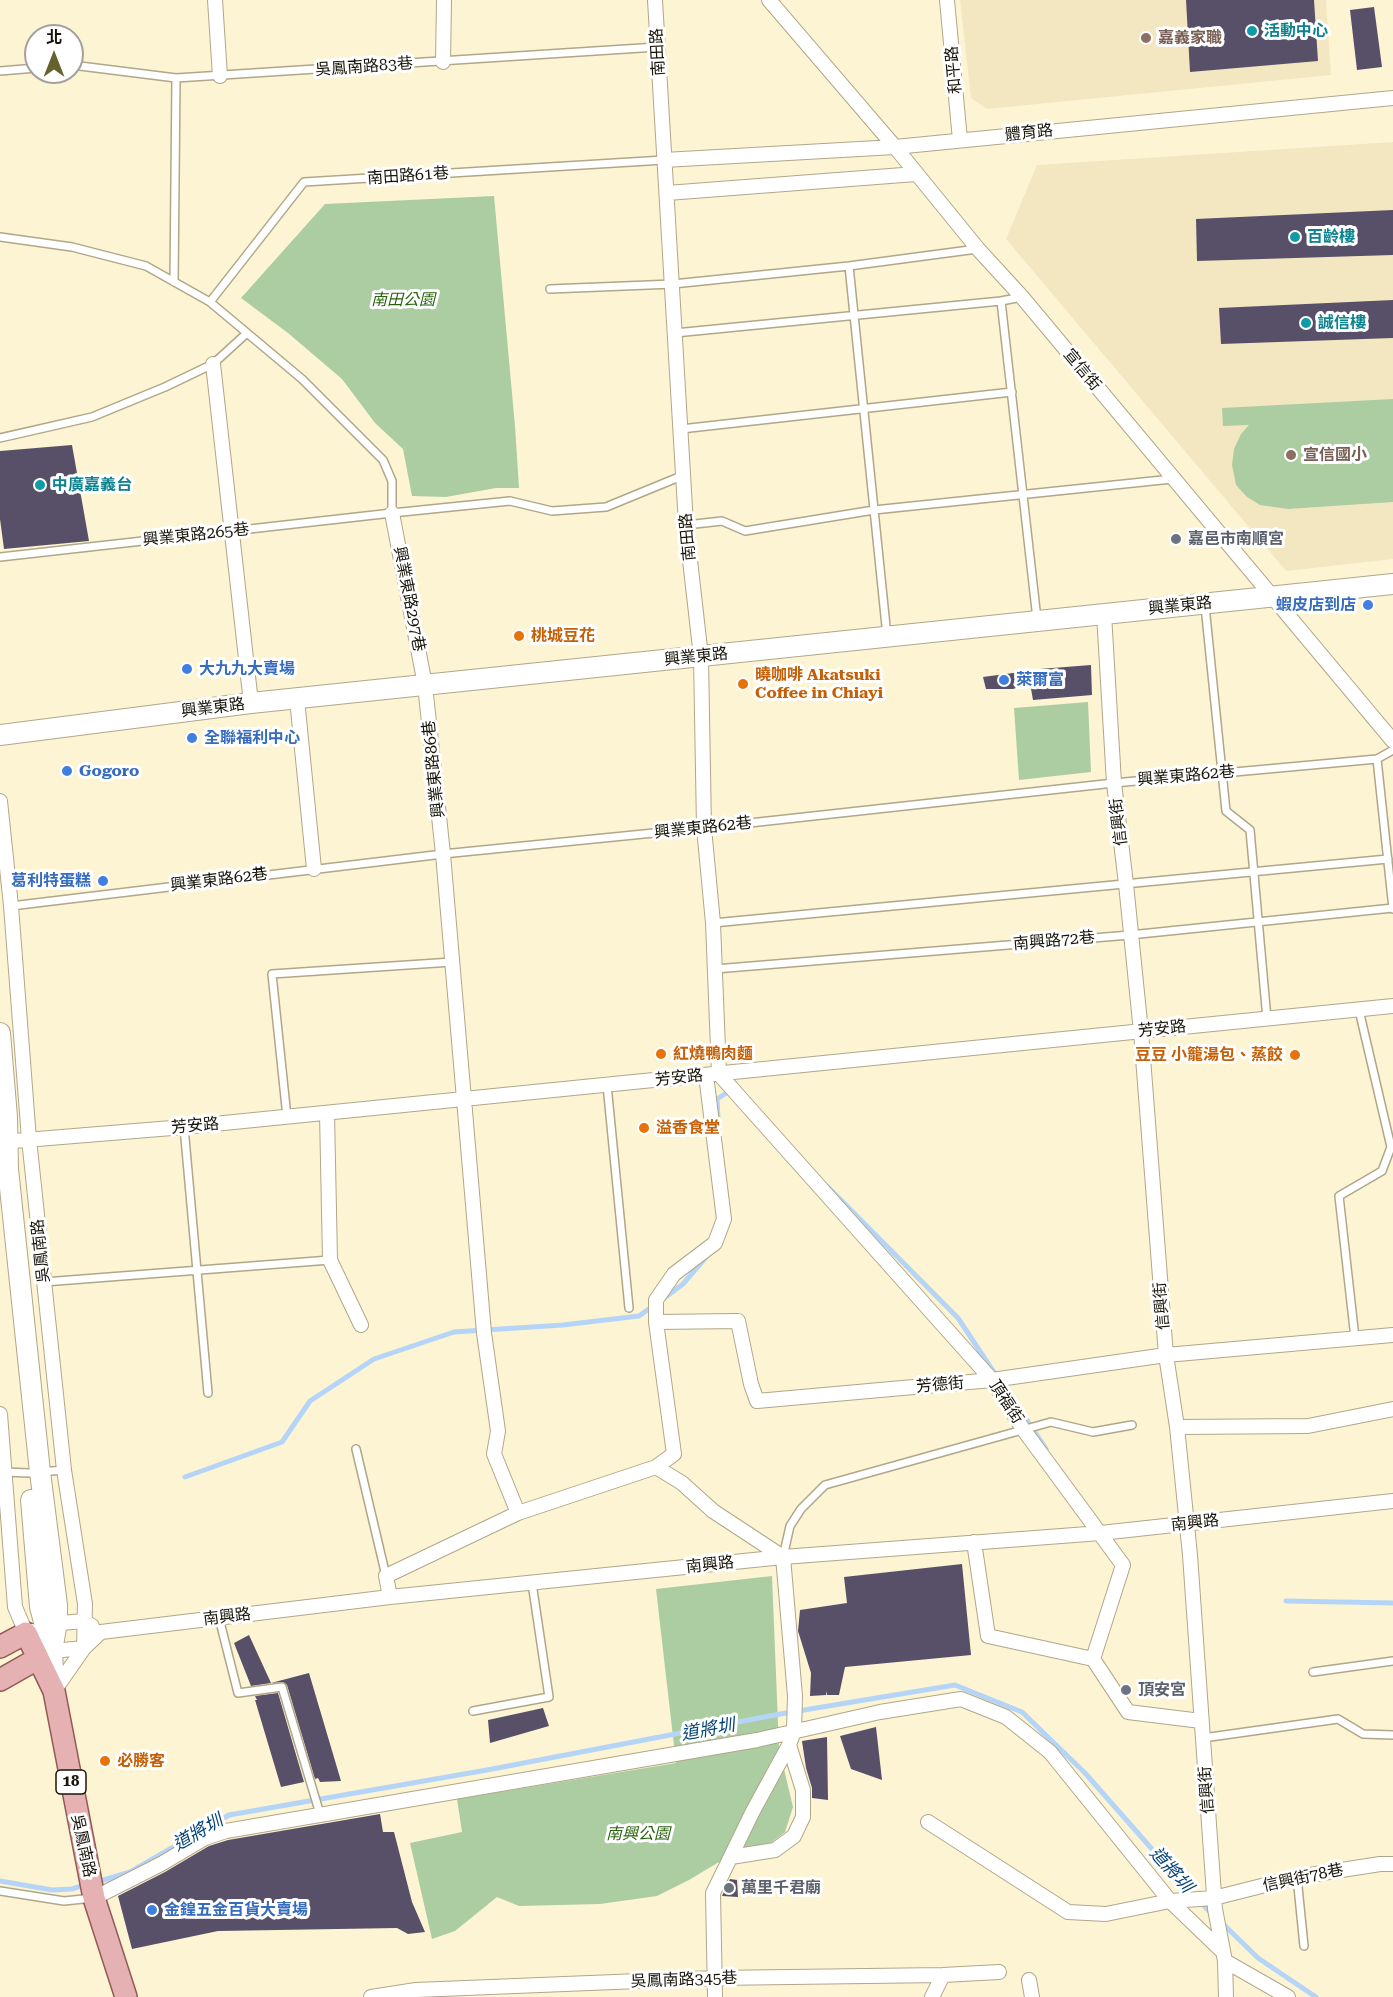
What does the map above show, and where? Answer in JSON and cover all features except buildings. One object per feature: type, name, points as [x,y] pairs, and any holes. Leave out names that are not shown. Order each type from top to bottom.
[{"type":"main road","points":[[0,1647],[42,1627]]},
{"type":"main road","name":"18","points":[[42,1627],[45,1655]]},
{"type":"main road","points":[[0,1680],[45,1655]]},
{"type":"main road","name":"吳鳳南路","points":[[45,1655],[94,1898],[126,1997]]},
{"type":"street","points":[[215,0],[220,76]]},
{"type":"street","points":[[443,62],[444,0]]},
{"type":"street","name":"南田路","points":[[655,0],[686,525],[701,657],[704,828],[715,969],[712,1074],[724,1220],[715,1243],[674,1274],[656,1300],[656,1322],[674,1454],[657,1467]]},
{"type":"street","name":"宣信街","points":[[769,0],[895,147],[978,249],[1022,297],[1393,741]]},
{"type":"street","name":"和平路","points":[[947,0],[960,140]]},
{"type":"street","name":"體育路","points":[[664,160],[895,147],[1393,98]]},
{"type":"street","points":[[667,193],[916,174]]},
{"type":"street","points":[[213,364],[251,703]]},
{"type":"street","name":"興業東路297巷","points":[[392,513],[425,685]]},
{"type":"street","name":"興業東路","points":[[0,735],[251,703],[1393,584]]},
{"type":"street","name":"信興街","points":[[1104,615],[1114,783],[1141,1032],[1166,1355],[1177,1427],[1186,1524],[1203,1738],[1211,1902],[1224,1956],[1226,1997]]},
{"type":"street","name":"興業東路86巷","points":[[425,685],[453,962],[484,1333],[498,1431],[494,1454],[518,1513]]},
{"type":"street","points":[[297,699],[314,868]]},
{"type":"street","name":"吳鳳南路","points":[[0,801],[11,906],[29,1139],[44,1282],[64,1470],[85,1604],[84,1648]]},
{"type":"street","name":"芳安路","points":[[4,1142],[287,1117],[1393,1006]]},
{"type":"street","name":"吳鳳南路","points":[[0,1033],[4,1142],[35,1473],[40,1607],[45,1655]]},
{"type":"street","name":"頂福街","points":[[712,1074],[992,1380],[1023,1429],[1123,1564],[1093,1659]]},
{"type":"street","points":[[327,1113],[330,1260],[361,1325]]},
{"type":"street","name":"吳鳳南路","points":[[0,1168],[35,1473]]},
{"type":"street","name":"芳德街","points":[[656,1322],[738,1321],[751,1384],[757,1401],[992,1380],[1166,1355],[1393,1335]]},
{"type":"street","points":[[1177,1427],[1308,1426],[1393,1409]]},
{"type":"street","points":[[0,1413],[2,1472],[15,1607],[42,1627],[84,1621],[101,1632],[84,1648],[54,1691]]},
{"type":"street","points":[[390,1597],[386,1576],[518,1513],[657,1467],[682,1483],[713,1511],[783,1557],[795,1696],[794,1731],[789,1745],[712,1893],[715,1997]]},
{"type":"street","name":"南興路","points":[[101,1632],[390,1597],[783,1557],[1101,1533],[1393,1501]]},
{"type":"street","points":[[974,1542],[988,1636],[1093,1659],[1128,1712],[1201,1720]]},
{"type":"street","points":[[45,1655],[84,1648]]},
{"type":"street","points":[[94,1898],[161,1864],[205,1838],[236,1829],[757,1740],[880,1712],[962,1699],[1006,1717],[1050,1752],[1170,1900],[1224,1956],[1288,1997]]},
{"type":"street","points":[[731,1857],[775,1850],[794,1836],[803,1817],[803,1790],[789,1745]]},
{"type":"street","name":"信興街78巷","points":[[928,1822],[1068,1912],[1106,1914],[1170,1900],[1211,1902],[1297,1876],[1393,1863]]},
{"type":"street","name":"吳鳳南路345巷","points":[[371,1997],[714,1978],[944,1975],[999,1972]]},
{"type":"street","points":[[932,1997],[944,1975]]},
{"type":"street","points":[[1029,1980],[1032,1997]]},
{"type":"lane","name":"吳鳳南路83巷","points":[[84,66],[176,78],[657,47]]},
{"type":"lane","points":[[0,71],[24,69]]},
{"type":"lane","points":[[174,282],[176,78]]},
{"type":"lane","name":"南田路61巷","points":[[210,302],[304,182],[664,160]]},
{"type":"lane","points":[[0,237],[72,247],[146,266],[210,302],[303,379],[382,460],[392,481],[392,513]]},
{"type":"lane","points":[[550,289],[673,284],[849,266],[978,249]]},
{"type":"lane","points":[[849,266],[887,637]]},
{"type":"lane","points":[[675,333],[1022,297]]},
{"type":"lane","points":[[1001,300],[1037,621]]},
{"type":"lane","points":[[0,438],[92,417],[165,387],[213,364],[247,333]]},
{"type":"lane","points":[[681,429],[1012,392]]},
{"type":"lane","name":"興業東路265巷","points":[[0,557],[510,501],[552,511],[606,507],[684,475]]},
{"type":"lane","points":[[686,525],[722,521],[745,531],[874,510],[1172,478]]},
{"type":"lane","points":[[1205,604],[1226,811],[1250,830],[1267,1019]]},
{"type":"lane","name":"興業東路62巷","points":[[11,906],[443,854],[1114,783],[1377,759],[1393,750]]},
{"type":"lane","points":[[1377,759],[1393,909]]},
{"type":"lane","points":[[713,923],[1388,859]]},
{"type":"lane","name":"南興路72巷","points":[[715,969],[1130,935],[1393,909]]},
{"type":"lane","points":[[287,1117],[272,974],[453,962]]},
{"type":"lane","points":[[1355,1338],[1339,1196],[1383,1171],[1392,1147],[1359,1010]]},
{"type":"lane","points":[[607,1085],[629,1308]]},
{"type":"lane","points":[[184,1127],[208,1393]]},
{"type":"lane","points":[[44,1282],[330,1260]]},
{"type":"lane","points":[[783,1557],[790,1526],[801,1509],[825,1485],[1051,1422],[1093,1432],[1132,1425]]},
{"type":"lane","points":[[356,1449],[386,1576]]},
{"type":"lane","points":[[2,1472],[35,1473],[64,1470]]},
{"type":"lane","points":[[473,1711],[549,1697],[532,1583]]},
{"type":"lane","points":[[219,1618],[238,1693],[282,1687],[320,1814]]},
{"type":"lane","points":[[1313,1672],[1393,1661]]},
{"type":"lane","points":[[1203,1738],[1338,1719],[1364,1734],[1393,1735]]},
{"type":"lane","points":[[1297,1876],[1304,1946]]},
{"type":"lane","points":[[0,1891],[64,1900],[94,1898]]},
{"type":"shaded area","name":"嘉義家職","points":[[960,0],[1326,0],[1331,75],[987,109],[971,98]]},
{"type":"shaded area","name":"宣信國小","points":[[1393,142],[1393,559],[1286,571],[1006,239],[1037,165]]},
{"type":"green space","name":"南田公園","points":[[494,196],[519,488],[496,488],[446,497],[412,496],[403,449],[375,423],[342,379],[288,333],[241,298],[325,204]]},
{"type":"green space","points":[[1393,399],[1393,502],[1288,509],[1260,505],[1247,497],[1236,485],[1232,465],[1234,449],[1241,434],[1249,425],[1223,426],[1222,408]]},
{"type":"green space","points":[[1088,702],[1091,772],[1019,780],[1014,708]]},
{"type":"green space","name":"南興公園","points":[[772,1576],[779,1748],[793,1807],[785,1832],[764,1848],[734,1853],[657,1896],[600,1904],[519,1906],[497,1897],[455,1931],[432,1939],[410,1843],[462,1832],[457,1799],[676,1763],[656,1589]]},
{"type":"waterway","points":[[718,1119],[717,1099],[731,1090],[733,1092]]},
{"type":"waterway","points":[[828,1187],[958,1318],[997,1377]]},
{"type":"waterway","points":[[663,1299],[683,1284],[707,1256]]},
{"type":"waterway","points":[[185,1477],[282,1442],[310,1401],[374,1359],[454,1332],[563,1325],[639,1316],[653,1306]]},
{"type":"waterway","points":[[1003,1384],[1046,1449]]},
{"type":"waterway","points":[[1286,1601],[1393,1603]]},
{"type":"waterway","name":"道將圳","points":[[97,1882],[130,1872],[229,1815],[487,1770],[780,1714],[955,1685],[1022,1712],[1085,1773],[1212,1914]]},
{"type":"waterway","name":"道將圳","points":[[0,1881],[52,1890],[72,1889],[88,1884]]},
{"type":"waterway","name":"道將圳","points":[[1221,1922],[1258,1958],[1316,1997]]},
{"type":"place","name":"活動中心","points":[[1252,31]]},
{"type":"place","name":"嘉義家職","points":[[1146,38]]},
{"type":"place","name":"百齡樓","points":[[1295,237]]},
{"type":"place","name":"誠信樓","points":[[1306,323]]},
{"type":"place","name":"宣信國小","points":[[1291,455]]},
{"type":"place","name":"中廣嘉義台","points":[[40,485]]},
{"type":"place","name":"嘉邑市南順宮","points":[[1176,539]]},
{"type":"place","name":"蝦皮店到店","points":[[1368,605]]},
{"type":"place","name":"桃城豆花","points":[[519,636]]},
{"type":"place","name":"大九九大賣場","points":[[187,669]]},
{"type":"place","name":"萊爾富","points":[[1004,680]]},
{"type":"place","name":"曉咖啡 Akatsuki Coffee in Chiayi","points":[[743,684]]},
{"type":"place","name":"全聯福利中心","points":[[192,738]]},
{"type":"place","name":"Gogoro","points":[[67,771]]},
{"type":"place","name":"葛利特蛋糕","points":[[103,881]]},
{"type":"place","name":"紅燒鴨肉麵","points":[[661,1054]]},
{"type":"place","name":"豆豆 小籠湯包、蒸餃","points":[[1295,1055]]},
{"type":"place","name":"溢香食堂","points":[[644,1128]]},
{"type":"place","name":"頂安宮","points":[[1126,1690]]},
{"type":"place","name":"必勝客","points":[[105,1761]]},
{"type":"place","name":"萬里千君廟","points":[[729,1888]]},
{"type":"place","name":"金鍠五金百貨大賣場","points":[[152,1910]]}]
